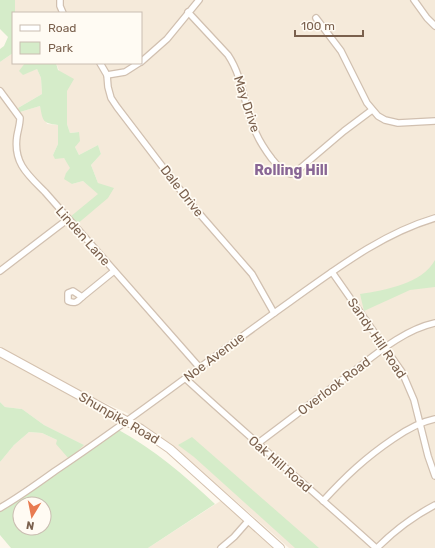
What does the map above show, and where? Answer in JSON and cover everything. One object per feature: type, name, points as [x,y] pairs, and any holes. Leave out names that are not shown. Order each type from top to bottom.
[{"type":"main road","name":"Shunpike Road","points":[[0,352],[128,421],[155,438],[170,449],[280,548]]},
{"type":"street","points":[[60,0],[60,6],[63,12]]},
{"type":"street","points":[[142,60],[167,39],[198,0]]},
{"type":"street","points":[[414,0],[435,26]]},
{"type":"street","name":"May Drive","points":[[188,12],[232,61],[240,78],[255,132],[263,146],[278,166],[288,173],[291,174],[297,171],[348,127],[372,110]]},
{"type":"street","points":[[316,18],[341,50],[367,103],[372,110],[385,120],[394,123],[402,124],[435,121]]},
{"type":"street","name":"Dale Drive","points":[[101,64],[107,75],[111,98],[117,107],[191,204],[252,274],[274,313]]},
{"type":"street","points":[[107,75],[125,72],[137,64]]},
{"type":"street","name":"Linden Lane","points":[[0,91],[20,118],[16,148],[19,160],[25,172],[68,218],[200,368]]},
{"type":"street","points":[[0,271],[68,218]]},
{"type":"street","name":"Noe Avenue","points":[[0,508],[128,421],[332,272],[377,244],[409,228],[435,218]]},
{"type":"street","points":[[82,297],[114,271]]},
{"type":"street","name":"Sandy Hill Road","points":[[332,272],[402,372],[414,400],[428,456],[435,476]]},
{"type":"street","name":"Overlook Road","points":[[257,444],[385,348],[410,332],[425,325],[435,323]]},
{"type":"street","name":"Oak Hill Road","points":[[186,379],[257,444],[376,548]]},
{"type":"street","points":[[323,501],[352,470],[364,460],[407,430],[435,419]]},
{"type":"street","points":[[376,548],[418,514],[435,505]]},
{"type":"street","points":[[221,548],[234,537],[249,520]]},
{"type":"shaded area","points":[[15,0],[435,0],[435,548],[289,548],[177,451],[127,413],[79,391],[0,347],[0,62],[12,54],[12,64],[24,64],[20,71],[37,69],[41,78],[42,94],[18,108],[20,112],[40,106],[47,124],[58,125],[58,144],[53,155],[64,158],[71,168],[66,173],[72,184],[83,181],[99,194],[108,198],[98,183],[91,165],[101,154],[98,145],[79,155],[75,147],[78,132],[70,133],[67,124],[67,91],[56,64],[142,64],[142,12],[15,12]]},
{"type":"shaded area","points":[[0,356],[122,425],[18,496],[12,496],[12,500],[0,508],[0,462],[14,445],[29,432],[42,433],[57,440],[84,445],[44,425],[22,409],[5,407],[0,402]]},
{"type":"shaded area","points":[[225,498],[280,548],[148,548]]},
{"type":"green space","points":[[0,0],[15,0],[15,12],[12,12],[12,54],[0,62],[0,49],[4,46],[8,37],[0,29]]},
{"type":"green space","points":[[24,64],[56,64],[58,70],[74,79],[67,91],[67,124],[70,133],[79,132],[80,141],[75,147],[79,155],[98,145],[101,154],[91,165],[98,183],[114,188],[108,198],[76,225],[70,217],[98,194],[83,181],[72,184],[64,179],[70,168],[64,158],[55,159],[53,155],[58,144],[58,125],[46,122],[44,120],[40,106],[20,112],[18,108],[42,94],[41,78],[37,69],[23,75],[19,71]]},
{"type":"green space","points":[[435,260],[435,287],[410,290],[364,311],[360,294],[391,288],[412,280],[421,275]]},
{"type":"green space","points":[[0,402],[5,407],[22,409],[44,425],[84,445],[69,459],[56,444],[57,440],[42,433],[29,432],[14,445],[0,462]]},
{"type":"green space","points":[[117,429],[169,464],[215,504],[148,548],[11,548],[0,535],[0,509],[12,501],[12,536],[52,536],[52,496],[19,496]]},
{"type":"green space","points":[[192,437],[319,548],[295,548],[194,457],[178,445]]},
{"type":"district","name":"Rolling Hill","points":[[291,170]]}]
